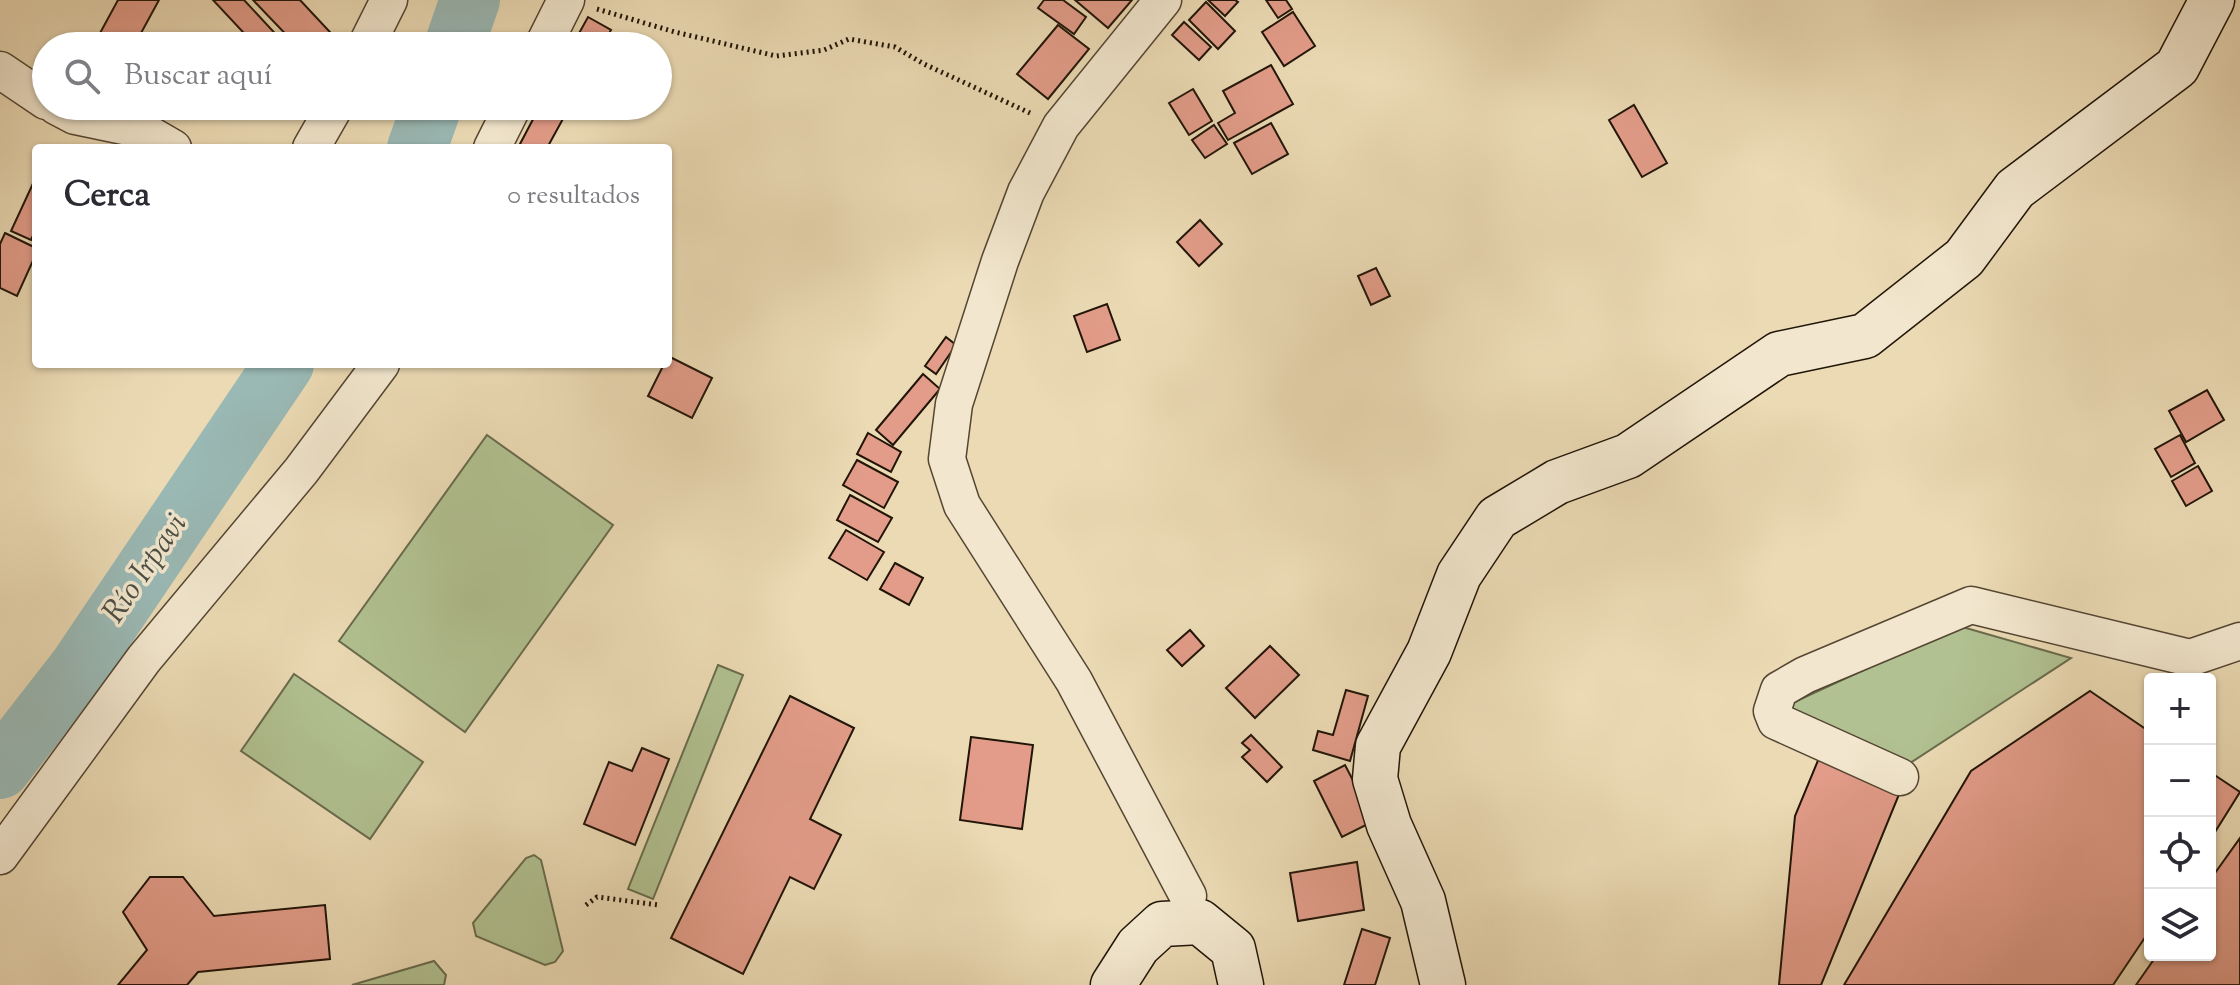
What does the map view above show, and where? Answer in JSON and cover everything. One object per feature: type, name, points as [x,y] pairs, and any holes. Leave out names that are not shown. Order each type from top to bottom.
[{"type":"street","points":[[373,32],[389,0]]},
{"type":"street","points":[[1163,0],[1061,126],[1026,192],[1000,261],[954,404],[947,459],[962,505],[1074,681],[1188,896]]},
{"type":"street","points":[[1443,985],[1423,901],[1389,825],[1375,779],[1378,746],[1429,652],[1459,575],[1497,518],[1557,482],[1628,456],[1779,354],[1865,336],[1964,258],[2015,189],[2177,67],[2212,0]]},
{"type":"street","points":[[555,32],[580,4]]},
{"type":"street","points":[[0,70],[32,92]]},
{"type":"street","points":[[94,120],[142,130],[166,144]]},
{"type":"street","points":[[313,144],[327,120]]},
{"type":"street","points":[[494,144],[506,120]]},
{"type":"street","points":[[0,856],[144,659],[301,471],[378,368]]},
{"type":"street","points":[[1900,777],[1776,721],[1772,711],[1779,690],[1805,675],[1971,605],[2190,658],[2240,641]]},
{"type":"street","points":[[1113,985],[1138,946],[1162,924],[1200,922],[1233,949],[1241,985]]},
{"type":"path","points":[[580,4],[675,32],[776,56],[824,50],[849,39],[895,47],[971,87],[1061,126]]},
{"type":"path","points":[[586,905],[597,897],[659,905]]},
{"type":"green space","points":[[487,435],[613,525],[465,732],[339,641]]},
{"type":"green space","points":[[1959,626],[2071,658],[1901,769],[1795,725],[1792,703]]},
{"type":"green space","points":[[718,665],[743,675],[653,899],[628,889]]},
{"type":"green space","points":[[294,674],[423,762],[370,839],[241,751]]},
{"type":"green space","points":[[534,855],[541,860],[563,951],[555,962],[545,965],[476,936],[473,923],[526,858]]},
{"type":"green space","points":[[434,961],[446,975],[444,985],[352,985]]},
{"type":"building","points":[[118,0],[159,0],[142,32],[101,32]]},
{"type":"building","points":[[213,0],[244,0],[274,32],[243,32]]},
{"type":"building","points":[[253,0],[300,0],[330,32],[284,32]]},
{"type":"building","points":[[1044,0],[1063,0],[1086,17],[1074,34],[1038,8]]},
{"type":"building","points":[[1075,0],[1132,0],[1108,28]]},
{"type":"building","points":[[1208,0],[1235,0],[1238,2],[1225,16]]},
{"type":"building","points":[[1266,0],[1286,0],[1292,9],[1278,18]]},
{"type":"building","points":[[1206,2],[1235,31],[1218,49],[1189,20]]},
{"type":"building","points":[[1293,12],[1315,46],[1284,66],[1262,32]]},
{"type":"building","points":[[588,17],[611,30],[610,32],[580,32]]},
{"type":"building","points":[[1184,22],[1211,47],[1199,60],[1172,35]]},
{"type":"building","points":[[1058,25],[1089,49],[1048,99],[1017,74]]},
{"type":"building","points":[[1271,65],[1293,104],[1228,140],[1218,123],[1235,113],[1223,91]]},
{"type":"building","points":[[1193,89],[1212,121],[1189,135],[1169,103]]},
{"type":"building","points":[[1634,105],[1667,163],[1642,177],[1609,120]]},
{"type":"building","points":[[533,120],[562,120],[549,144],[520,144]]},
{"type":"building","points":[[1271,123],[1288,154],[1252,174],[1234,143]]},
{"type":"building","points":[[1214,125],[1227,144],[1205,158],[1192,140]]},
{"type":"building","points":[[32,186],[31,240],[11,231]]},
{"type":"building","points":[[1200,220],[1222,244],[1199,266],[1177,242]]},
{"type":"building","points":[[5,233],[32,246],[32,263],[17,296],[0,288],[0,244]]},
{"type":"building","points":[[1376,268],[1390,296],[1371,305],[1358,276]]},
{"type":"building","points":[[1107,304],[1120,340],[1087,352],[1074,316]]},
{"type":"building","points":[[946,337],[956,345],[936,374],[925,366]]},
{"type":"building","points":[[672,358],[712,378],[692,418],[648,396],[662,368],[672,368]]},
{"type":"building","points":[[923,374],[940,389],[893,445],[876,430]]},
{"type":"building","points":[[2207,390],[2224,420],[2186,442],[2169,411]]},
{"type":"building","points":[[868,433],[901,452],[891,472],[857,454]]},
{"type":"building","points":[[2180,435],[2195,463],[2171,477],[2155,449]]},
{"type":"building","points":[[857,460],[898,482],[884,508],[843,485]]},
{"type":"building","points":[[2198,466],[2212,491],[2186,506],[2172,481]]},
{"type":"building","points":[[850,495],[892,518],[878,542],[837,520]]},
{"type":"building","points":[[846,530],[884,552],[867,580],[829,558]]},
{"type":"building","points":[[895,563],[923,578],[909,605],[880,589]]},
{"type":"building","points":[[1190,630],[1204,646],[1182,666],[1167,650]]},
{"type":"building","points":[[1270,646],[1299,675],[1255,718],[1226,688]]},
{"type":"building","points":[[1346,690],[1368,696],[1350,761],[1313,750],[1318,731],[1333,735]]},
{"type":"building","points":[[2090,691],[2144,728],[2144,939],[2113,985],[1844,985],[1971,771]]},
{"type":"building","points":[[790,696],[854,728],[810,819],[841,835],[814,889],[790,877],[743,974],[671,938]]},
{"type":"building","points":[[1251,735],[1282,767],[1267,782],[1242,757],[1250,750],[1242,743]]},
{"type":"building","points":[[971,737],[1033,745],[1022,829],[960,820]]},
{"type":"building","points":[[642,748],[669,759],[635,845],[584,824],[609,762],[632,771]]},
{"type":"building","points":[[1819,758],[1900,792],[1821,985],[1779,985],[1795,816]]},
{"type":"building","points":[[1345,765],[1374,821],[1342,837],[1314,781]]},
{"type":"building","points":[[2216,776],[2240,792],[2216,830]]},
{"type":"building","points":[[2240,838],[2240,985],[2136,985],[2153,961],[2216,961],[2216,872]]},
{"type":"building","points":[[1357,862],[1364,910],[1298,921],[1290,873]]},
{"type":"building","points":[[150,877],[183,877],[214,916],[325,905],[330,959],[198,972],[187,985],[118,985],[147,950],[123,912]]},
{"type":"building","points":[[1362,929],[1390,938],[1375,985],[1344,985]]},
{"type":"waterway","name":"Río Irpavi","points":[[459,32],[470,0]]},
{"type":"waterway","name":"Río Irpavi","points":[[418,144],[427,120]]},
{"type":"waterway","name":"Río Irpavi","points":[[0,769],[78,669],[281,368]]}]
